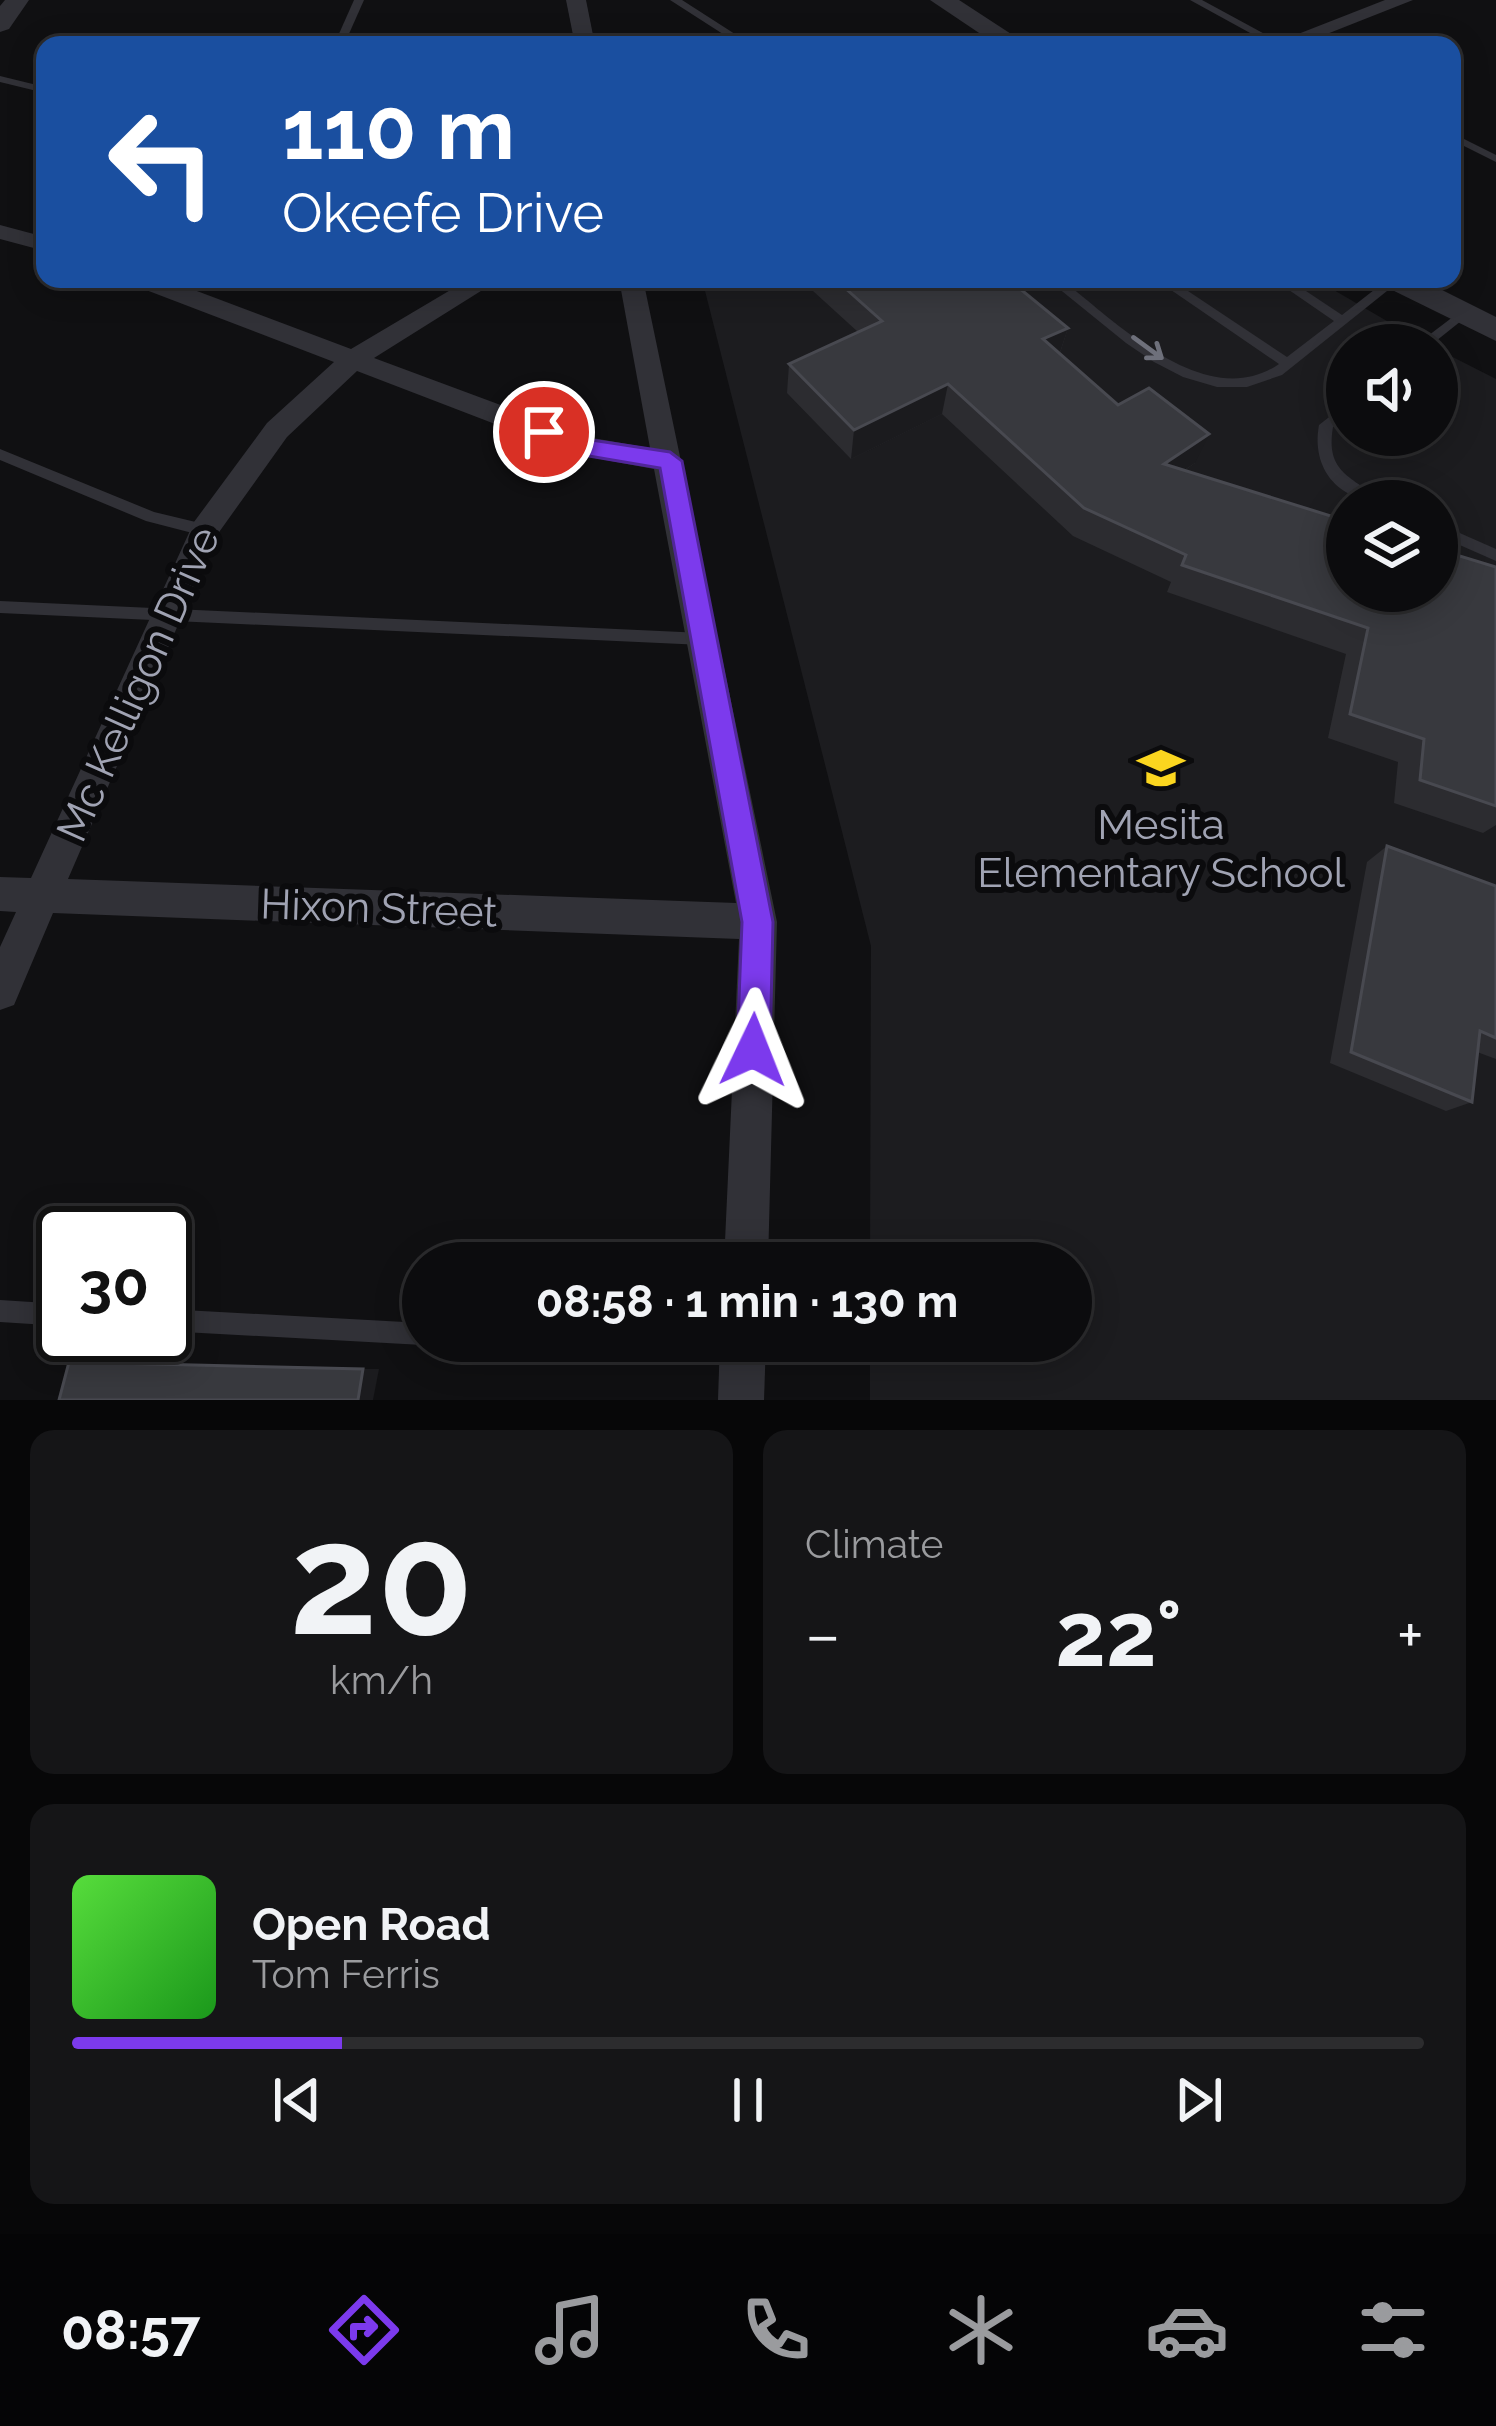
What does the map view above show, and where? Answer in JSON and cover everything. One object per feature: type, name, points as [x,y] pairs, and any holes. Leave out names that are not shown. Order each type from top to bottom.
[{"type":"street","points":[[0,23],[17,0]]},
{"type":"street","points":[[577,0],[583,36]]},
{"type":"street","points":[[943,0],[1001,36]]},
{"type":"street","points":[[1305,36],[1403,0]]},
{"type":"street","points":[[0,232],[36,242]]},
{"type":"street","points":[[165,288],[583,447],[670,461]]},
{"type":"street","name":"Mc Kelligon Drive","points":[[0,991],[204,530],[277,430],[352,361],[471,288]]},
{"type":"street","points":[[634,288],[758,922],[747,1242]]},
{"type":"street","points":[[1413,288],[1496,330]]},
{"type":"street","name":"Hixon Street","points":[[0,894],[758,922]]},
{"type":"street","points":[[741,1400],[742,1362]]},
{"type":"lane","points":[[343,36],[359,0]]},
{"type":"lane","points":[[675,0],[733,36]]},
{"type":"lane","points":[[1195,0],[1263,36]]},
{"type":"lane","points":[[0,79],[36,88]]},
{"type":"lane","points":[[1461,141],[1496,159]]},
{"type":"lane","points":[[1066,288],[1183,374],[1205,383],[1255,385],[1384,288]]},
{"type":"lane","points":[[1174,288],[1288,364]]},
{"type":"lane","points":[[1292,288],[1342,321]]},
{"type":"lane","points":[[1450,324],[1462,314]]},
{"type":"lane","points":[[1326,425],[1324,459],[1340,480]]},
{"type":"lane","points":[[0,454],[151,517],[204,530]]},
{"type":"lane","points":[[1458,539],[1496,555]]},
{"type":"lane","points":[[0,607],[704,639]]},
{"type":"lane","points":[[0,1311],[36,1313]]},
{"type":"lane","points":[[192,1321],[402,1333]]},
{"type":"shaded area","name":"Mesita Elementary School","points":[[704,288],[1330,288],[1392,324],[1326,324],[1326,456],[1458,456],[1458,360],[1496,379],[1496,1400],[870,1400],[870,1362],[1092,1362],[1092,1242],[870,1242],[871,946]]},
{"type":"building","points":[[845,288],[1019,288],[1068,328],[1043,339],[1118,405],[1149,388],[1209,434],[1164,464],[1326,514],[1326,612],[1458,612],[1458,555],[1496,567],[1496,806],[1420,780],[1424,739],[1350,714],[1368,628],[1182,565],[1186,555],[1084,508],[948,384],[854,430],[789,364],[882,321]]},
{"type":"building","points":[[1387,846],[1496,886],[1496,1038],[1480,1031],[1472,1102],[1351,1052]]},
{"type":"building","points":[[69,1362],[363,1369],[358,1400],[59,1400]]},
{"type":"place","name":"Mesita Elementary School","points":[[1161,768]]},
{"type":"route","points":[[544,432],[583,447],[670,461],[758,922],[753,1050]]}]
